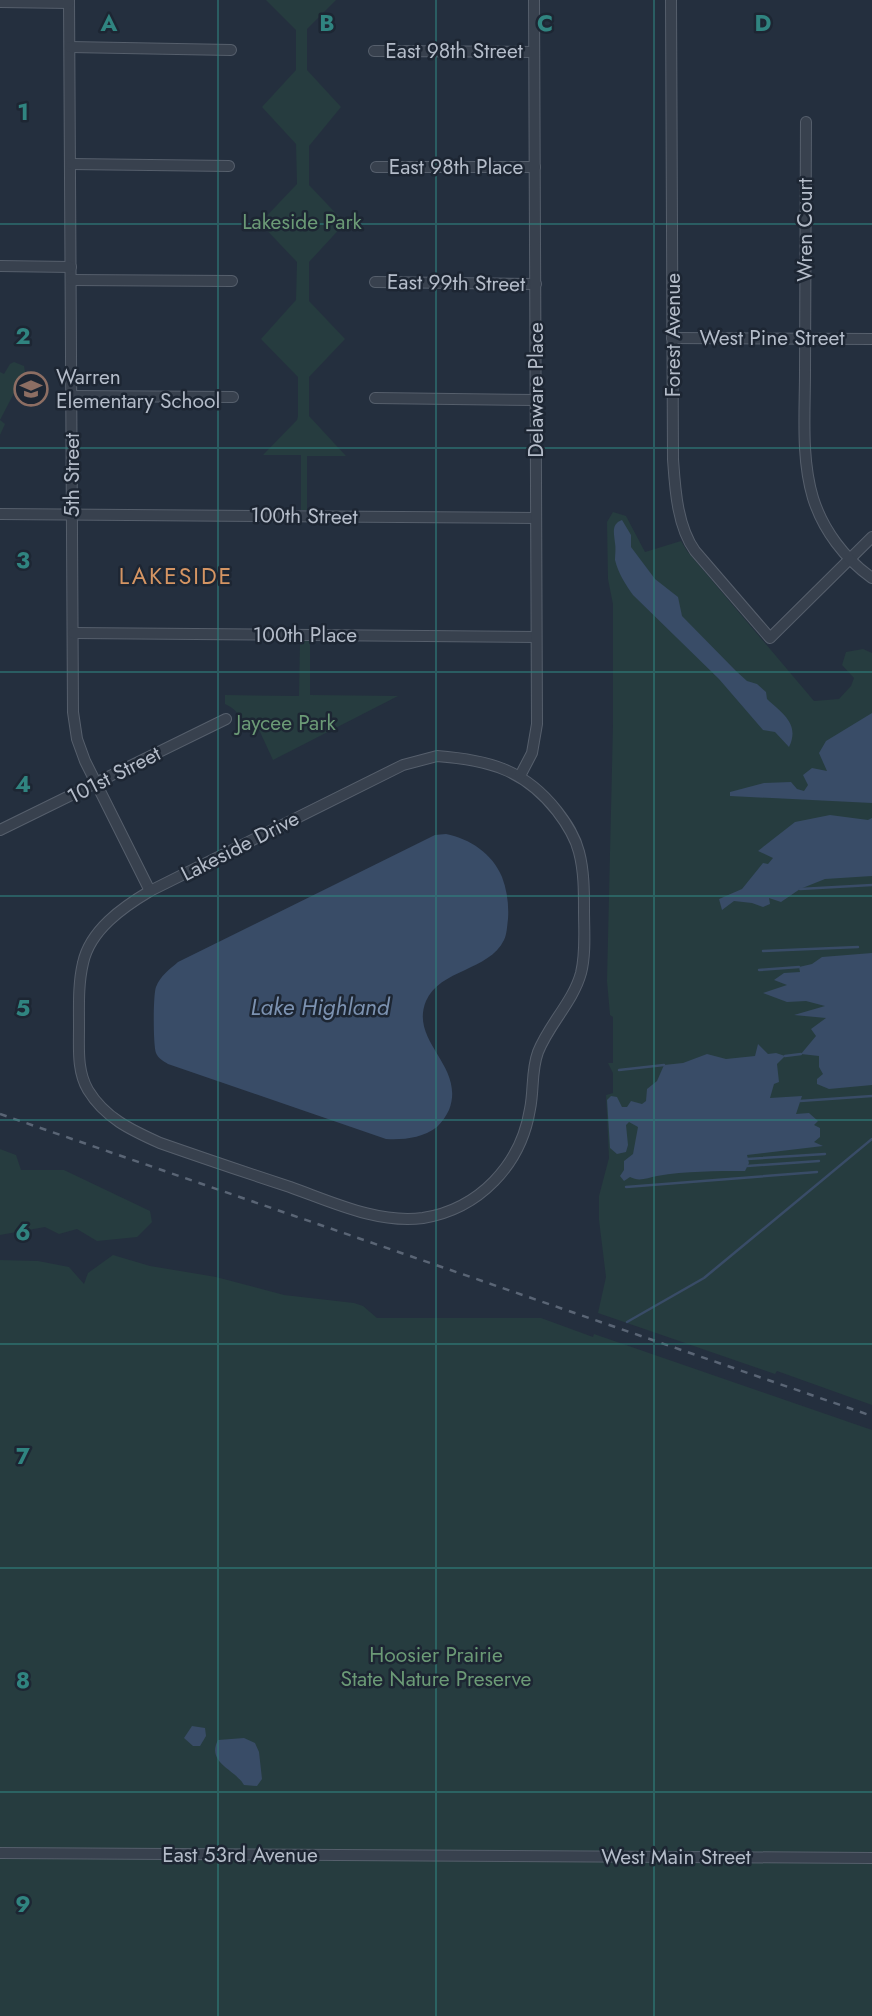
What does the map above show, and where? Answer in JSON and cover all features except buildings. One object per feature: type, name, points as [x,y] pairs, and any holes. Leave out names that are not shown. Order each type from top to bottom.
[{"type":"street","name":"Delaware Place","points":[[520,776],[532,753],[537,724],[534,0]]},
{"type":"street","name":"Forest Avenue","points":[[671,0],[674,472],[683,523],[695,551],[770,638],[850,559]]},
{"type":"street","points":[[0,2],[69,1]]},
{"type":"street","name":"5th Street","points":[[69,1],[73,712],[77,739],[96,784],[150,891]]},
{"type":"street","points":[[69,47],[231,50]]},
{"type":"street","name":"East 98th Street","points":[[374,51],[533,52]]},
{"type":"street","name":"Wren Court","points":[[806,122],[805,338],[808,478],[816,507],[829,533],[850,559],[872,578]]},
{"type":"street","points":[[71,164],[229,166]]},
{"type":"street","name":"East 98th Place","points":[[376,167],[535,167]]},
{"type":"street","points":[[0,266],[71,267]]},
{"type":"street","points":[[71,280],[232,281]]},
{"type":"street","name":"East 99th Street","points":[[375,282],[536,284]]},
{"type":"street","name":"West Pine Street","points":[[672,338],[872,338]]},
{"type":"street","points":[[71,396],[233,397]]},
{"type":"street","points":[[375,398],[535,400]]},
{"type":"street","name":"100th Street","points":[[0,514],[536,518]]},
{"type":"street","points":[[850,559],[872,537]]},
{"type":"street","name":"100th Place","points":[[73,633],[536,637]]},
{"type":"street","name":"101st Street","points":[[0,830],[226,719]]},
{"type":"street","name":"Lakeside Drive","points":[[437,756],[469,758],[496,765],[520,776],[545,796],[570,828],[580,854],[584,883],[584,955],[580,975],[572,993],[543,1040],[536,1059],[528,1119],[522,1139],[507,1168],[485,1190],[464,1205],[420,1218],[390,1218],[355,1210],[160,1143],[113,1119],[86,1088],[79,1064],[79,988],[83,961],[91,943],[105,925],[122,908],[150,891],[403,765],[437,756]]},
{"type":"street","name":"East 53rd Avenue","points":[[0,1853],[480,1856]]},
{"type":"street","name":"West Main Street","points":[[480,1856],[872,1858]]},
{"type":"green space","name":"Lakeside Park","points":[[266,0],[336,0],[307,29],[307,70],[341,107],[309,146],[309,185],[345,223],[309,262],[309,301],[345,339],[309,377],[309,416],[346,456],[307,456],[307,510],[301,510],[301,455],[263,455],[298,416],[298,377],[261,339],[296,300],[297,262],[260,223],[297,184],[296,144],[262,107],[296,70],[296,30]]},
{"type":"green space","points":[[14,362],[24,366],[25,372],[0,420],[0,372],[4,374]]},
{"type":"green space","points":[[0,420],[5,424],[0,435]]},
{"type":"green space","points":[[613,512],[626,516],[645,552],[681,541],[814,701],[839,699],[851,686],[854,678],[842,665],[846,652],[863,649],[872,653],[872,1405],[598,1313],[606,1277],[599,1196],[609,1158],[606,1095],[613,1093],[613,1073],[608,1063],[613,1063],[613,1017],[610,1015],[607,981],[613,604],[608,579],[607,522]]},
{"type":"green space","name":"Jaycee Park","points":[[300,641],[310,641],[310,695],[398,696],[273,760],[255,721],[240,721],[235,710],[225,704],[225,695],[299,696]]},
{"type":"green space","points":[[0,1149],[16,1155],[21,1170],[64,1170],[150,1211],[152,1222],[137,1237],[97,1241],[77,1229],[59,1234],[45,1227],[0,1235]]},
{"type":"green space","name":"Hoosier Prairie State Nature Preserve","points":[[113,1255],[150,1266],[216,1277],[284,1295],[354,1303],[363,1306],[377,1318],[541,1318],[872,1430],[872,2016],[0,2016],[0,1260],[38,1261],[69,1267],[84,1284],[88,1273]]},
{"type":"water","points":[[622,520],[631,535],[631,547],[655,579],[678,597],[682,616],[747,681],[757,684],[766,692],[767,699],[788,720],[792,732],[789,747],[775,732],[763,730],[719,679],[633,595],[615,560],[614,529]]},
{"type":"water","points":[[872,713],[872,803],[730,796],[730,792],[764,783],[791,782],[797,789],[804,791],[808,785],[803,775],[812,768],[827,771],[819,753],[826,741]]},
{"type":"water","points":[[830,815],[868,820],[872,818],[872,876],[825,879],[800,889],[781,902],[769,898],[770,904],[763,907],[734,901],[722,910],[719,899],[742,889],[763,863],[768,864],[773,858],[758,851],[795,822]]},
{"type":"water","name":"Lake Highland","points":[[446,834],[472,843],[498,868],[504,882],[508,914],[505,938],[497,950],[442,982],[426,1001],[423,1016],[425,1029],[445,1067],[452,1094],[449,1110],[437,1127],[413,1138],[386,1139],[168,1064],[158,1056],[154,1031],[156,987],[178,962],[435,835]]},
{"type":"water","points":[[872,953],[872,1085],[829,1089],[817,1084],[817,1079],[823,1074],[819,1067],[819,1056],[801,1054],[816,1036],[811,1029],[826,1018],[794,1015],[825,1006],[806,1001],[787,1002],[763,993],[787,985],[774,980],[784,973],[800,972],[799,967],[812,964],[822,957]]},
{"type":"water","points":[[758,1044],[768,1054],[785,1056],[777,1064],[779,1082],[774,1084],[770,1098],[802,1096],[796,1114],[809,1113],[818,1121],[814,1125],[820,1128],[820,1137],[814,1142],[823,1146],[747,1155],[749,1163],[745,1171],[690,1172],[640,1179],[630,1177],[624,1181],[620,1176],[624,1170],[624,1161],[633,1154],[638,1127],[629,1122],[626,1125],[626,1152],[617,1154],[610,1148],[607,1100],[611,1096],[617,1097],[622,1107],[627,1107],[631,1101],[642,1104],[646,1101],[647,1089],[657,1081],[664,1065],[683,1063],[707,1054],[726,1059],[755,1056]]},
{"type":"water","points":[[192,1726],[205,1728],[206,1736],[200,1746],[193,1746],[184,1738]]},
{"type":"water","points":[[244,1738],[255,1743],[259,1752],[262,1779],[257,1786],[244,1785],[223,1765],[216,1754],[218,1740]]},
{"type":"waterway","points":[[800,889],[872,885]]},
{"type":"waterway","points":[[763,951],[858,947]]},
{"type":"waterway","points":[[759,970],[799,967]]},
{"type":"waterway","points":[[785,1056],[801,1054]]},
{"type":"waterway","points":[[619,1070],[664,1065]]},
{"type":"waterway","points":[[800,1101],[872,1096]]},
{"type":"waterway","points":[[627,1322],[704,1278],[872,1139]]},
{"type":"waterway","points":[[747,1159],[825,1154]]},
{"type":"waterway","points":[[747,1166],[819,1161]]},
{"type":"waterway","points":[[626,1187],[817,1172]]},
{"type":"railway","points":[[0,1114],[872,1416]]},
{"type":"place","name":"Warren Elementary School","points":[[31,389]]},
{"type":"district","name":"LAKESIDE","points":[[176,576]]}]
